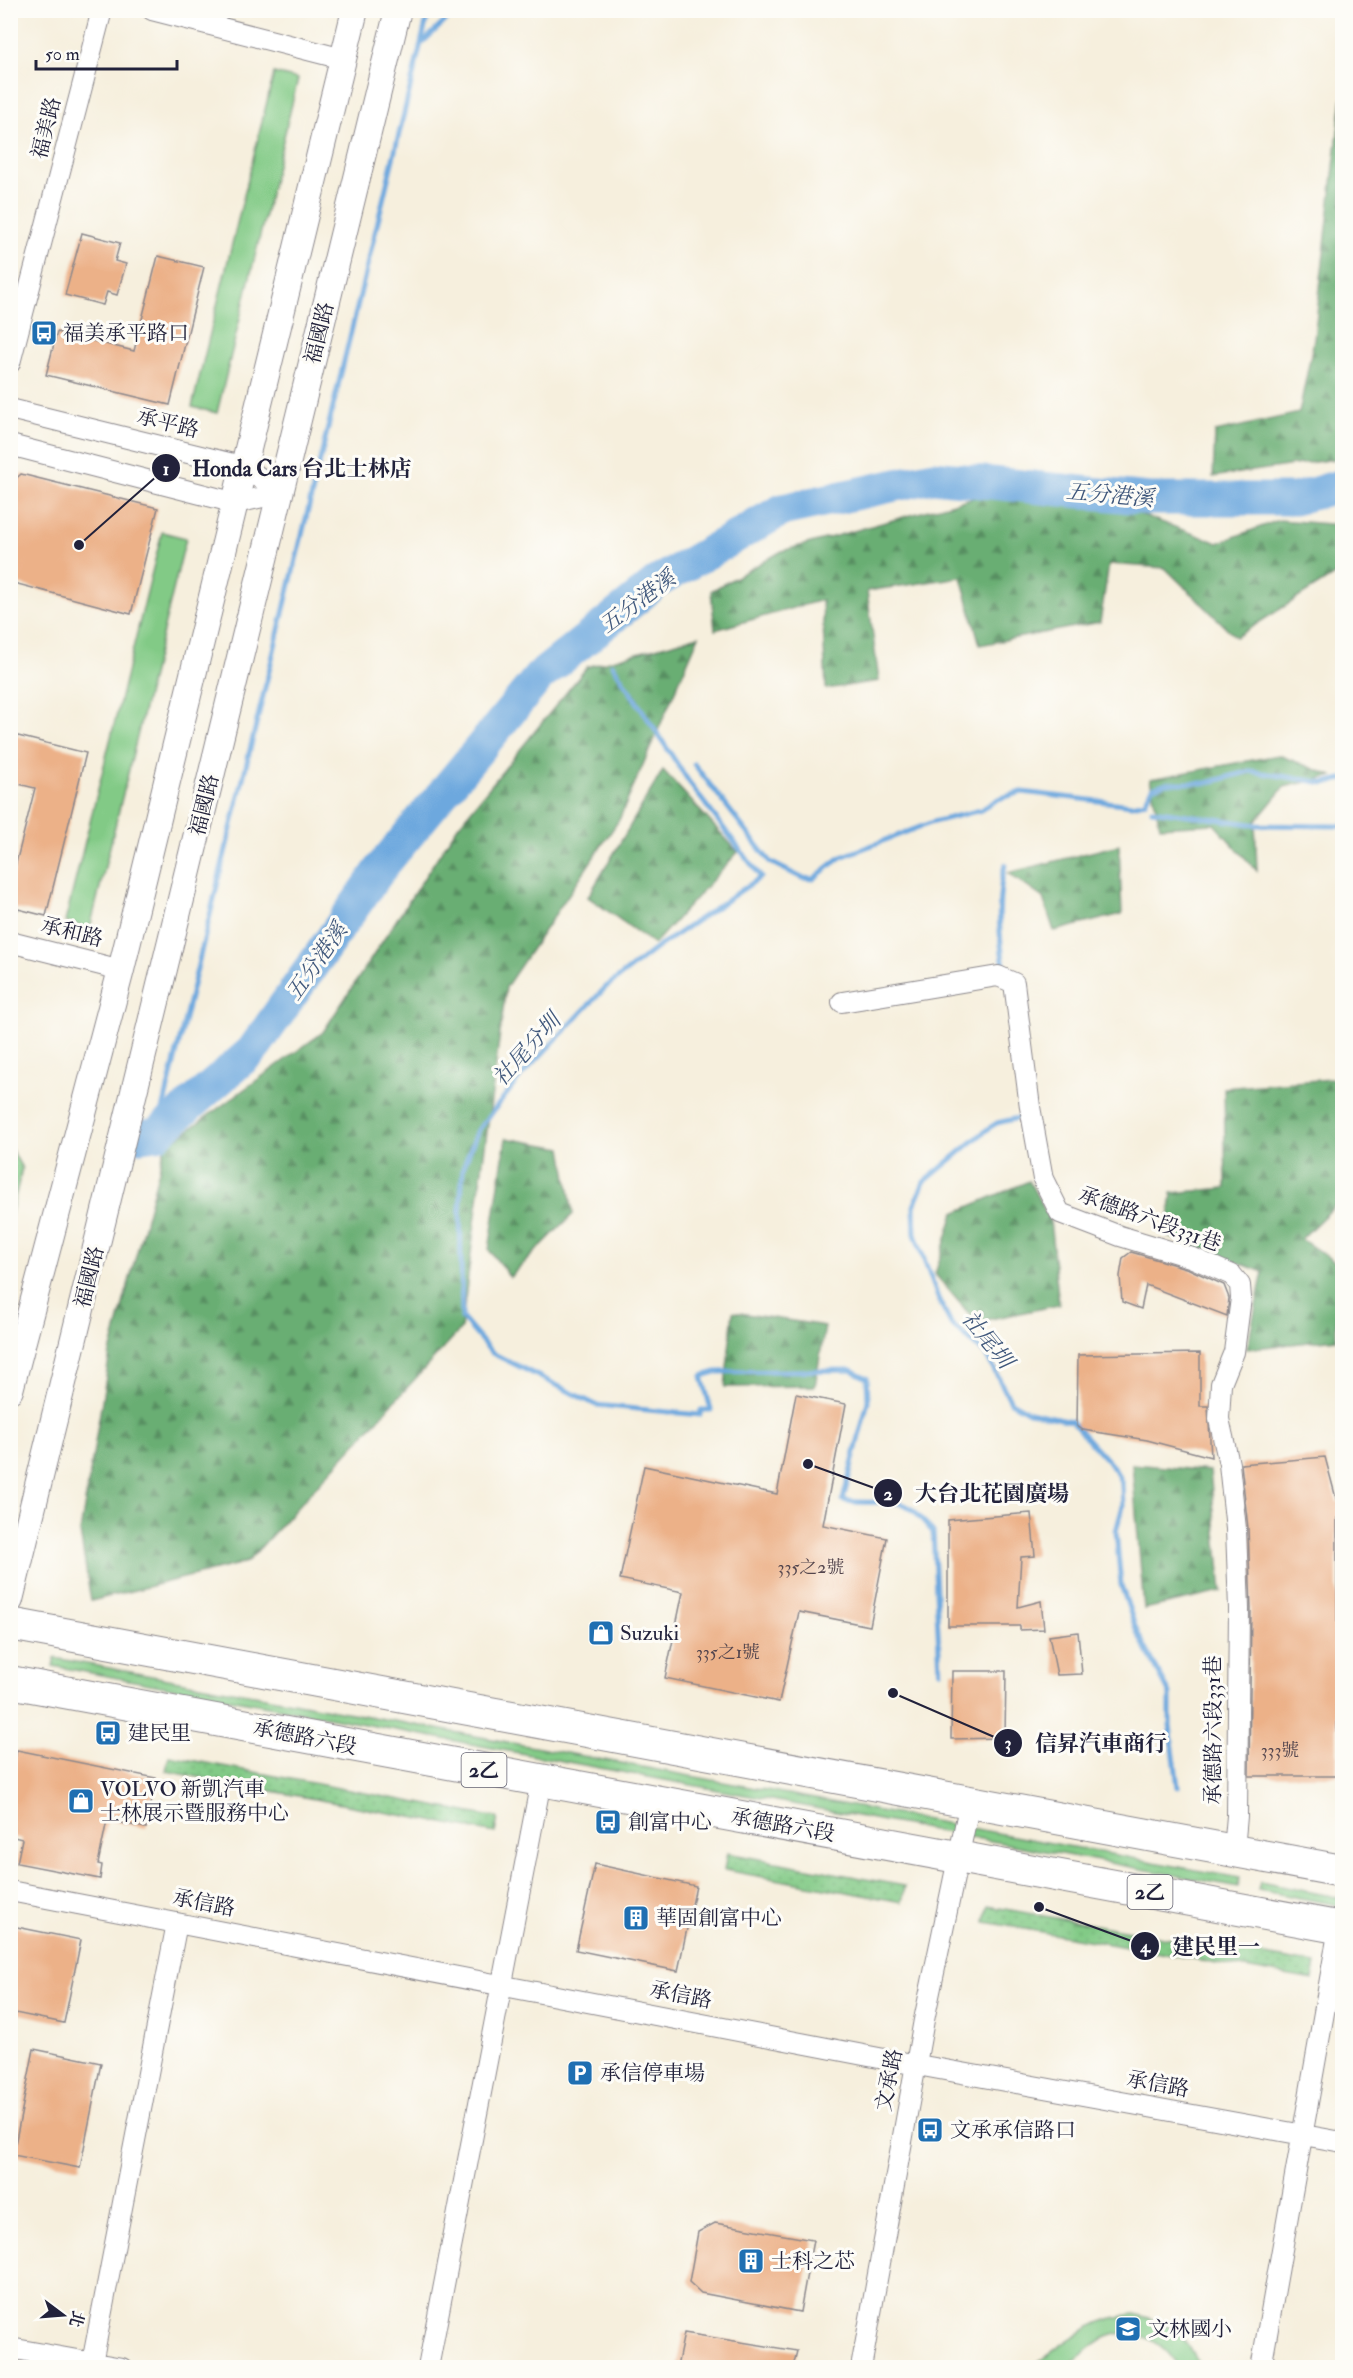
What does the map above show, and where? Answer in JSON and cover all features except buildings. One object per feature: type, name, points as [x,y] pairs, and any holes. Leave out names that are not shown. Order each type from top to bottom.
[{"type":"main road","points":[[10,1624],[1342,1870]]},
{"type":"main road","name":"承德路六段","points":[[10,1682],[1341,1928]]},
{"type":"street","name":"福美路","points":[[10,363],[102,10]]},
{"type":"street","points":[[152,10],[343,59]]},
{"type":"street","name":"福國路","points":[[10,1390],[121,970],[355,10]]},
{"type":"street","name":"福國路","points":[[10,1599],[398,10]]},
{"type":"street","name":"承平路","points":[[10,409],[245,467],[281,493]]},
{"type":"street","points":[[10,444],[236,503],[281,493]]},
{"type":"street","name":"承和路","points":[[10,942],[121,970]]},
{"type":"street","name":"承德路六段331巷","points":[[842,1002],[999,976],[1014,983],[1030,1107],[1043,1179],[1060,1213],[1120,1236],[1193,1258],[1232,1275],[1239,1284],[1241,1298],[1234,1352],[1221,1384],[1219,1419],[1229,1464],[1236,1529],[1239,1609],[1237,1816],[1234,1850]]},
{"type":"street","points":[[428,2367],[541,1781]]},
{"type":"street","name":"文承路","points":[[861,2367],[916,2065],[970,1802]]},
{"type":"street","name":"承信路","points":[[10,1891],[916,2065],[1342,2142]]},
{"type":"street","points":[[92,2363],[177,1923]]},
{"type":"street","points":[[1261,2367],[1341,1928]]},
{"type":"street","points":[[10,2348],[122,2367]]},
{"type":"green space","points":[[274,73],[298,79],[217,413],[192,407]]},
{"type":"green space","points":[[1342,98],[1342,458],[1213,477],[1215,432],[1299,413],[1314,339]]},
{"type":"green space","points":[[975,497],[1110,503],[1218,543],[1279,520],[1342,525],[1342,570],[1236,637],[1165,568],[1109,564],[1100,622],[980,645],[961,577],[867,591],[879,681],[826,689],[822,600],[715,630],[711,591],[782,551]]},
{"type":"green space","points":[[162,532],[186,538],[90,928],[65,922]]},
{"type":"green space","points":[[699,636],[619,820],[506,987],[461,1329],[247,1562],[91,1601],[80,1532],[110,1353],[165,1147],[323,1032],[458,826],[587,667]]},
{"type":"green space","points":[[1279,755],[1332,776],[1284,787],[1255,822],[1257,871],[1214,824],[1160,827],[1150,779]]},
{"type":"green space","points":[[663,770],[738,852],[654,944],[588,897]]},
{"type":"green space","points":[[1119,845],[1122,914],[1054,931],[1043,898],[1008,873]]},
{"type":"green space","points":[[1342,1078],[1342,1199],[1301,1239],[1338,1264],[1336,1339],[1247,1349],[1263,1272],[1167,1236],[1172,1193],[1226,1188],[1224,1088]]},
{"type":"green space","points":[[506,1138],[562,1148],[573,1214],[510,1277],[489,1250]]},
{"type":"green space","points":[[11,1149],[22,1168],[11,1215]]},
{"type":"green space","points":[[1029,1181],[1050,1220],[1059,1305],[976,1322],[935,1274],[954,1213]]},
{"type":"green space","points":[[733,1312],[825,1326],[815,1386],[725,1387]]},
{"type":"green space","points":[[1132,1464],[1210,1471],[1222,1592],[1144,1609]]},
{"type":"green space","points":[[55,1658],[1240,1878],[1238,1887],[53,1666]]},
{"type":"green space","points":[[169,1756],[498,1818],[495,1833],[166,1771]]},
{"type":"green space","points":[[727,1853],[905,1886],[902,1902],[724,1870]]},
{"type":"green space","points":[[1260,1882],[1342,1898],[1342,1906],[1258,1890]]},
{"type":"green space","points":[[988,1906],[1316,1964],[1313,1980],[985,1922]]},
{"type":"green space","points":[[1135,2314],[1158,2321],[1183,2338],[1200,2367],[1178,2367],[1156,2343],[1136,2334],[1125,2333],[1103,2339],[1066,2366],[1060,2368],[1031,2367],[1092,2326],[1119,2316]]},
{"type":"waterway","points":[[157,1134],[429,10]]},
{"type":"waterway","points":[[422,43],[457,10]]},
{"type":"waterway","name":"五分港溪","points":[[141,1136],[157,1134],[252,1051],[384,864],[539,677],[657,582],[782,510],[933,477],[1150,499],[1295,499],[1342,485]]},
{"type":"waterway","name":"社尾分圳","points":[[612,664],[693,788],[761,877],[658,947],[606,987],[521,1076],[478,1130],[463,1168],[460,1212],[462,1318],[492,1353],[596,1405],[700,1415],[701,1410],[711,1410],[702,1376],[716,1372],[851,1370],[867,1378],[868,1401],[843,1500],[905,1505],[916,1513],[933,1532],[940,1671]]},
{"type":"waterway","points":[[694,764],[770,862],[802,878],[813,879],[841,857],[933,822],[981,810],[998,799],[1022,792],[1132,805],[1145,802],[1152,788],[1166,783],[1207,783],[1250,771],[1325,783],[1342,779]]},
{"type":"waterway","points":[[1152,810],[1258,825],[1342,826]]},
{"type":"waterway","name":"社尾圳","points":[[1005,865],[1000,891],[999,919],[1005,973]]},
{"type":"waterway","name":"社尾圳","points":[[1024,1113],[1023,1117],[997,1123],[989,1128],[924,1182],[914,1206],[915,1234],[938,1298],[951,1324],[986,1354],[1011,1402],[1029,1412],[1071,1421],[1115,1469],[1122,1484],[1123,1506],[1116,1531],[1121,1585],[1137,1632],[1170,1694],[1170,1725],[1178,1787]]},
{"type":"place","name":"福美承平路口","points":[[44,333]]},
{"type":"place","name":"Honda Cars 台北士林店","points":[[79,545]]},
{"type":"place","name":"大台北花園廣場","points":[[808,1464]]},
{"type":"place","name":"Suzuki","points":[[601,1633]]},
{"type":"place","name":"信昇汽車商行","points":[[893,1693]]},
{"type":"place","name":"建民里","points":[[108,1733]]},
{"type":"place","name":"VOLVO 新凱汽車 士林展示暨服務中心","points":[[81,1801]]},
{"type":"place","name":"創富中心","points":[[608,1822]]},
{"type":"place","name":"建民里一","points":[[1039,1907]]},
{"type":"place","name":"華固創富中心","points":[[636,1918]]},
{"type":"place","name":"承信停車場","points":[[580,2073]]},
{"type":"place","name":"文承承信路口","points":[[930,2130]]},
{"type":"place","name":"士科之芯","points":[[751,2261]]},
{"type":"place","name":"文林國小","points":[[1128,2329]]}]
